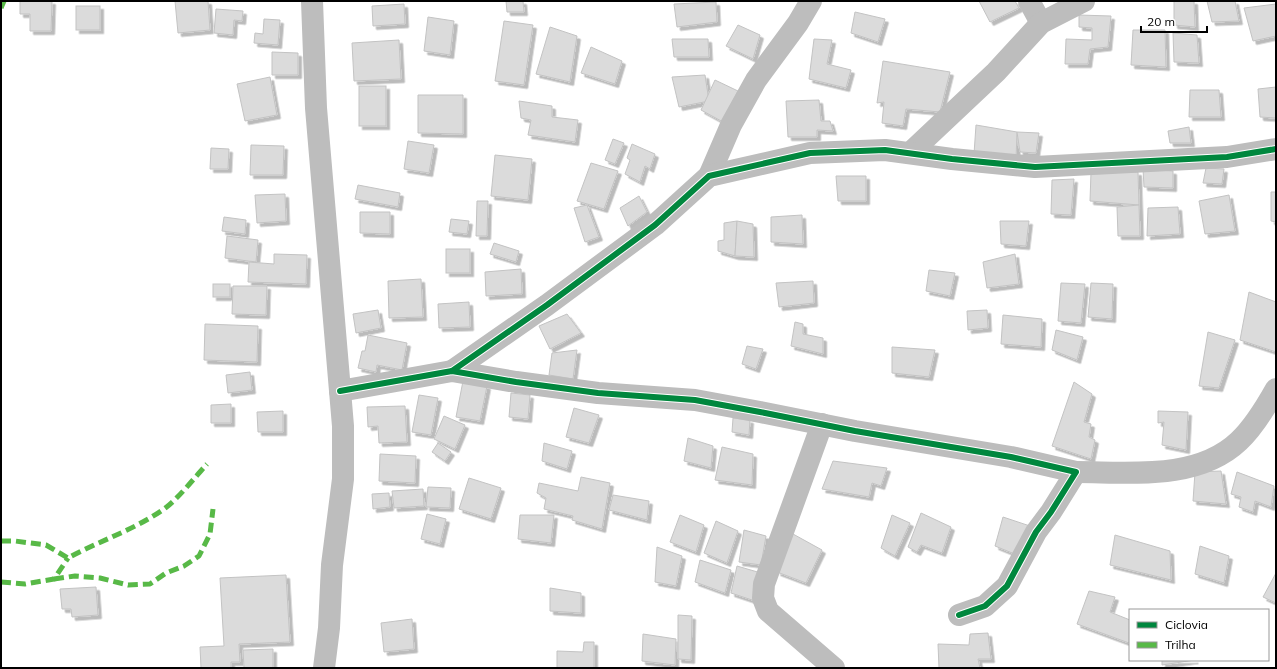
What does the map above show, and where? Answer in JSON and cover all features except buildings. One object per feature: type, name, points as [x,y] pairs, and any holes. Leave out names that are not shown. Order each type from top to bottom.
[{"type":"street","points":[[312,1],[316,108],[343,426],[343,479],[332,566],[329,628],[324,668]]},
{"type":"street","points":[[452,371],[547,305],[655,225],[709,176],[731,125],[756,80],[798,23],[811,1]]},
{"type":"street","points":[[1028,1],[1041,23]]},
{"type":"street","points":[[910,153],[996,72],[1041,23],[1084,1]]},
{"type":"street","points":[[709,176],[810,153],[885,150],[952,159],[1035,167],[1227,157],[1276,149]]},
{"type":"street","points":[[340,391],[452,371],[516,382],[598,392],[695,400],[854,431],[1011,457],[1076,472],[1166,472],[1196,465],[1220,456],[1239,441],[1265,408],[1276,389]]},
{"type":"street","points":[[822,424],[764,584],[763,598],[768,610],[834,668]]},
{"type":"street","points":[[959,615],[985,606],[1007,586],[1036,532],[1051,512],[1076,472]]},
{"type":"marked path","points":[[1,8],[4,1]]},
{"type":"marked path","points":[[1,541],[15,541],[46,545],[68,558],[141,523],[164,509],[181,494],[207,464]]},
{"type":"marked path","points":[[54,579],[75,576],[100,578],[128,585],[150,584],[166,573],[184,566],[199,556],[210,534],[213,509]]},
{"type":"marked path","points":[[1,582],[25,584],[54,579],[68,558]]},
{"type":"cycle path","points":[[452,371],[547,305],[655,225],[709,176],[810,153],[885,150],[952,159],[1035,167],[1227,157],[1276,149]]},
{"type":"cycle path","points":[[340,391],[452,371],[516,382],[598,393],[695,400],[855,431],[1011,457],[1076,472],[1051,512],[1036,532],[1007,586],[985,606],[959,615]]}]
